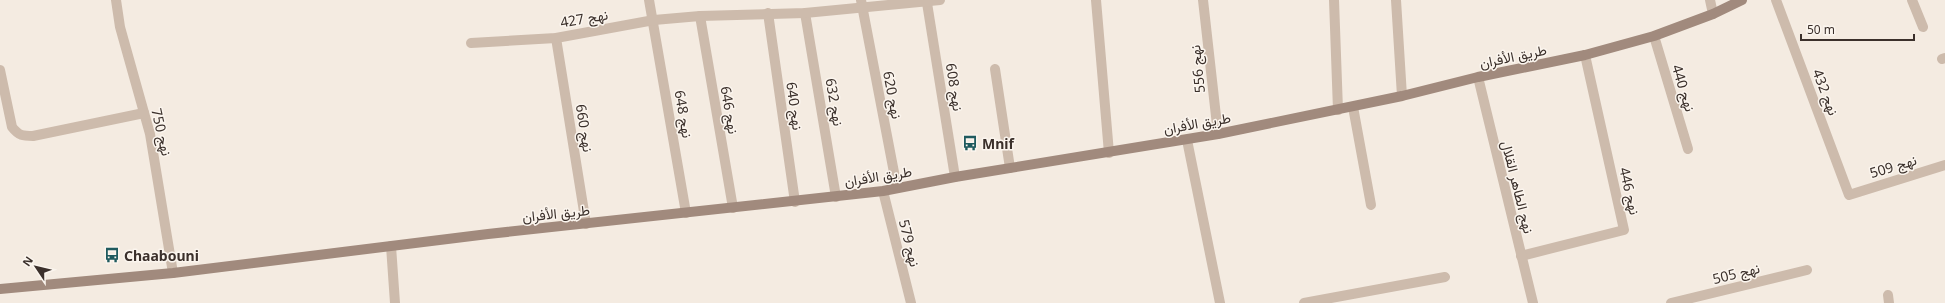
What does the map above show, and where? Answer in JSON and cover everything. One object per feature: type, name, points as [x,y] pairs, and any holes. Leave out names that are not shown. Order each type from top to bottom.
[{"type":"main road","name":"طريق الأفران","points":[[0,289],[173,273],[391,246],[883,191],[955,177],[1187,140],[1402,96],[1478,77],[1585,55],[1654,36],[1713,14],[1742,0]]},
{"type":"street","name":"نهج 750","points":[[116,0],[120,27],[150,134],[173,273]]},
{"type":"street","name":"نهج 648","points":[[649,0],[654,20],[686,212]]},
{"type":"street","name":"نهج 427","points":[[471,43],[556,38],[654,20],[700,16],[805,12],[862,3],[907,1],[927,2],[940,0]]},
{"type":"street","points":[[1096,0],[1109,153]]},
{"type":"street","name":"نهج 556","points":[[1203,0],[1218,134]]},
{"type":"street","points":[[1334,0],[1338,110]]},
{"type":"street","points":[[1396,0],[1402,96]]},
{"type":"street","points":[[1710,0],[1713,14]]},
{"type":"street","name":"نهج 432","points":[[1776,0],[1849,195]]},
{"type":"street","points":[[1912,0],[1923,27]]},
{"type":"street","name":"نهج 608","points":[[927,2],[955,177]]},
{"type":"street","name":"نهج 620","points":[[862,3],[897,188]]},
{"type":"street","name":"نهج 632","points":[[805,12],[836,197]]},
{"type":"street","name":"نهج 640","points":[[768,13],[795,202]]},
{"type":"street","name":"نهج 646","points":[[700,16],[733,208]]},
{"type":"street","name":"نهج 440","points":[[1654,36],[1688,149]]},
{"type":"street","name":"نهج 660","points":[[556,38],[586,224]]},
{"type":"street","name":"نهج 446","points":[[1521,256],[1624,230],[1585,55]]},
{"type":"street","points":[[995,69],[1010,168]]},
{"type":"street","points":[[0,70],[12,127],[18,134],[23,136],[33,136],[144,113]]},
{"type":"street","name":"نهج الطاهر القلال","points":[[1478,77],[1533,303]]},
{"type":"street","points":[[1353,106],[1371,205]]},
{"type":"street","points":[[1187,140],[1220,303]]},
{"type":"street","name":"نهج 509","points":[[1849,195],[1945,165]]},
{"type":"street","name":"نهج 579","points":[[883,191],[911,303]]},
{"type":"street","points":[[391,246],[395,303]]},
{"type":"street","name":"نهج 505","points":[[1671,303],[1807,270]]},
{"type":"street","points":[[1304,303],[1445,277]]},
{"type":"place","name":"Mnif","points":[[970,143]]},
{"type":"place","name":"Chaabouni","points":[[112,255]]}]
